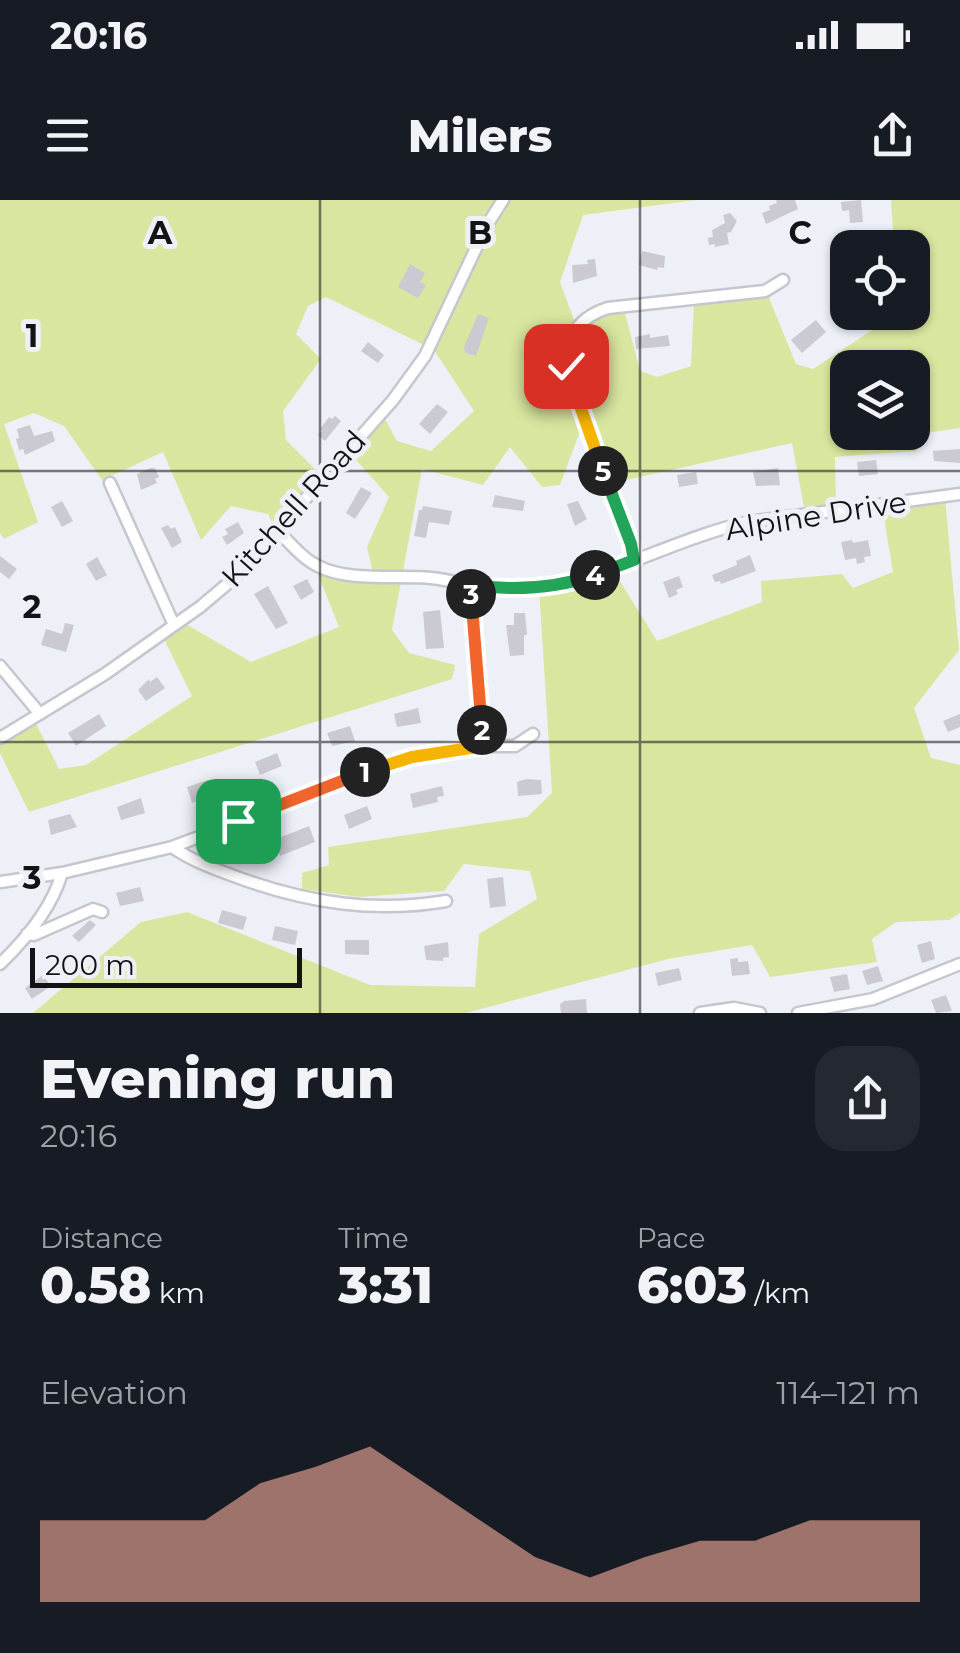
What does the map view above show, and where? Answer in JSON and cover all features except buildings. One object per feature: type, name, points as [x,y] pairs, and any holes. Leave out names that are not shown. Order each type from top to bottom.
[{"type":"street","name":"Kitchell Road","points":[[0,738],[174,625],[232,581],[381,414],[425,356],[487,225],[503,200]]},
{"type":"street","points":[[634,560],[570,380],[566,352],[571,334],[588,317],[608,308],[765,290],[783,280]]},
{"type":"street","points":[[110,483],[174,625]]},
{"type":"street","name":"Alpine Drive","points":[[278,531],[317,566],[335,572],[430,578],[508,590],[580,580],[721,528],[748,522],[960,494]]},
{"type":"street","points":[[470,585],[483,746]]},
{"type":"street","points":[[0,666],[40,714]]},
{"type":"street","points":[[0,882],[62,873],[172,847],[412,757],[483,746],[516,746],[533,734]]},
{"type":"street","points":[[172,847],[191,860],[302,898],[377,907],[446,901]]},
{"type":"street","points":[[0,964],[56,892],[62,873]]},
{"type":"street","points":[[27,934],[34,935],[93,908],[102,912]]},
{"type":"street","points":[[798,1013],[873,999],[960,964]]},
{"type":"street","points":[[700,1013],[734,1008],[760,1013]]},
{"type":"green space","points":[[0,200],[696,200],[583,215],[560,282],[577,328],[623,305],[640,371],[657,377],[691,366],[694,300],[767,293],[796,364],[813,369],[830,358],[830,450],[916,450],[835,457],[836,508],[805,512],[792,443],[608,484],[585,418],[560,485],[542,487],[510,447],[483,485],[422,469],[392,630],[409,653],[455,665],[452,679],[29,812],[0,753],[0,740],[34,720],[59,769],[86,765],[192,696],[163,637],[184,623],[251,662],[339,627],[314,564],[373,573],[367,547],[389,497],[350,453],[382,414],[397,441],[431,451],[474,411],[434,350],[326,297],[308,306],[296,334],[321,359],[283,411],[286,440],[327,481],[278,536],[268,514],[231,506],[201,540],[163,452],[102,480],[64,426],[34,413],[4,424],[38,522],[4,539],[0,533]]},
{"type":"green space","points":[[891,200],[960,200],[960,428],[930,432],[930,350],[842,350],[872,330],[930,330],[930,230],[893,230]]},
{"type":"green space","points":[[945,498],[959,650],[914,708],[931,758],[960,765],[960,913],[949,920],[896,922],[872,939],[877,962],[770,977],[752,945],[668,959],[466,1013],[33,1013],[141,922],[187,912],[370,985],[475,987],[479,934],[537,899],[530,871],[464,864],[444,891],[359,897],[302,889],[302,873],[329,865],[328,847],[527,817],[552,793],[539,588],[613,570],[657,641],[762,602],[761,581],[842,574],[853,588],[893,572],[882,506]]},
{"type":"route","points":[[238,821],[412,757],[483,746],[470,585],[508,590],[534,588],[580,580],[634,560],[566,366]]}]
